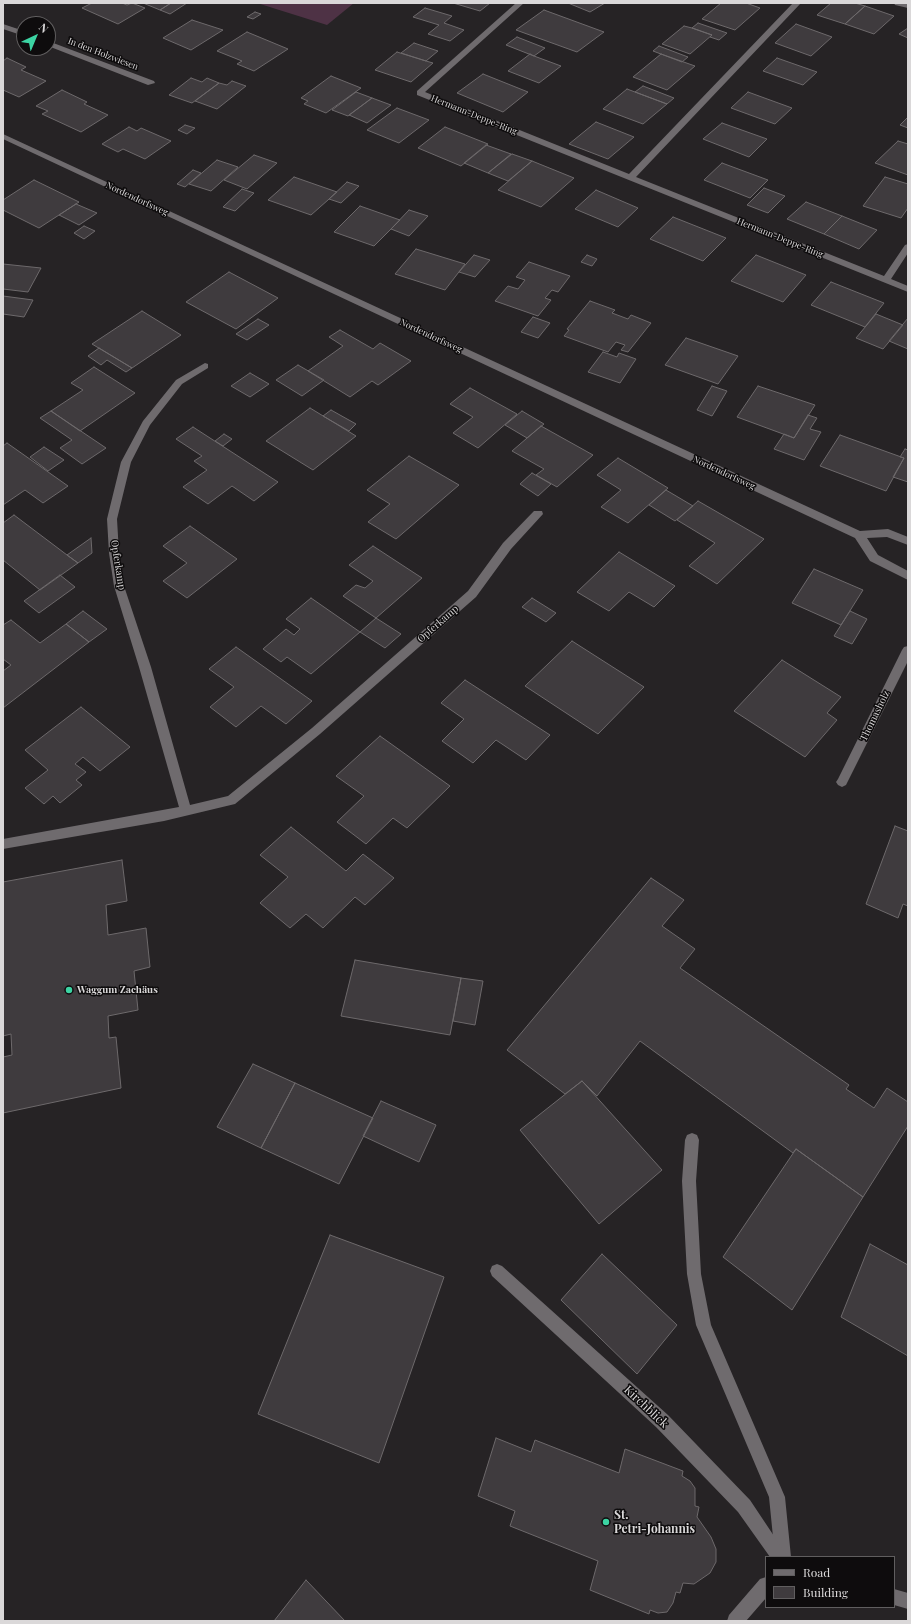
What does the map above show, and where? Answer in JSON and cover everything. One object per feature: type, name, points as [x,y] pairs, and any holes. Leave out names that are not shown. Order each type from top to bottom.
[{"type":"street","name":"Hermann-Deppe-Ring","points":[[520,3],[420,93],[908,289]]},
{"type":"street","points":[[630,178],[797,3]]},
{"type":"street","points":[[898,3],[908,6]]},
{"type":"street","points":[[3,26],[16,31]]},
{"type":"street","name":"In den Holzwiesen","points":[[56,46],[151,84]]},
{"type":"street","name":"Nordendorfsweg","points":[[3,136],[859,535],[888,533],[908,541]]},
{"type":"street","points":[[886,280],[908,247]]},
{"type":"street","name":"Opferkamp","points":[[186,811],[146,667],[119,586],[114,552],[112,519],[126,462],[146,423],[180,382],[205,366]]},
{"type":"street","name":"Opferkamp","points":[[3,844],[186,811],[231,800],[316,731],[472,594],[506,546],[538,514]]},
{"type":"street","points":[[859,535],[874,558],[908,576]]},
{"type":"street","name":"Thomasholz","points":[[842,782],[908,650]]},
{"type":"street","points":[[692,1140],[689,1181],[694,1274],[704,1325],[777,1498],[783,1556]]},
{"type":"street","name":"Kirchblick","points":[[497,1271],[662,1421],[744,1506],[779,1556]]},
{"type":"street","points":[[735,1621],[765,1585]]},
{"type":"street","points":[[895,1597],[908,1601]]},
{"type":"shaded area","points":[[257,3],[354,3],[327,25]]},
{"type":"building","points":[[92,3],[122,3],[127,5],[132,3],[145,8],[118,24],[82,8]]},
{"type":"building","points":[[143,3],[171,3],[160,10]]},
{"type":"building","points":[[171,3],[187,3],[170,14],[160,10]]},
{"type":"building","points":[[453,3],[490,3],[480,11]]},
{"type":"building","points":[[568,3],[605,3],[590,12]]},
{"type":"building","points":[[721,3],[746,3],[760,8],[735,30],[702,19]]},
{"type":"building","points":[[831,3],[855,3],[865,6],[845,24],[817,15]]},
{"type":"building","points":[[865,6],[894,16],[874,34],[845,24]]},
{"type":"building","points":[[425,8],[452,16],[444,23],[464,30],[450,41],[428,34],[439,25],[413,17]]},
{"type":"building","points":[[544,10],[604,32],[577,52],[516,30]]},
{"type":"building","points":[[255,12],[261,14],[253,19],[247,17]]},
{"type":"building","points":[[192,20],[223,30],[191,50],[163,38]]},
{"type":"building","points":[[698,23],[727,33],[719,40],[710,37],[712,35],[692,28]]},
{"type":"building","points":[[796,24],[832,37],[811,56],[775,43]]},
{"type":"building","points":[[684,26],[712,35],[690,54],[662,44]]},
{"type":"building","points":[[908,28],[908,38],[899,34]]},
{"type":"building","points":[[247,32],[288,49],[254,71],[237,64],[242,61],[217,51]]},
{"type":"building","points":[[517,37],[545,48],[534,56],[506,45]]},
{"type":"building","points":[[414,43],[438,51],[426,61],[401,53]]},
{"type":"building","points":[[659,46],[688,57],[682,62],[653,51]]},
{"type":"building","points":[[397,52],[433,63],[411,82],[375,70]]},
{"type":"building","points":[[530,54],[561,66],[539,83],[508,71]]},
{"type":"building","points":[[661,54],[695,66],[667,90],[633,77]]},
{"type":"building","points":[[7,58],[26,67],[21,70],[46,81],[19,97],[3,90],[3,61]]},
{"type":"building","points":[[777,58],[817,72],[803,85],[763,71]]},
{"type":"building","points":[[483,74],[528,92],[503,112],[457,93]]},
{"type":"building","points":[[331,76],[361,88],[326,113],[304,104],[308,101],[301,98]]},
{"type":"building","points":[[191,78],[202,82],[207,78],[219,83],[192,103],[169,95]]},
{"type":"building","points":[[232,81],[246,86],[217,109],[195,101],[219,83],[227,85]]},
{"type":"building","points":[[643,86],[674,98],[667,104],[635,92]]},
{"type":"building","points":[[627,89],[667,104],[643,124],[603,109]]},
{"type":"building","points":[[62,90],[87,102],[84,104],[108,115],[81,132],[42,114],[48,111],[36,106]]},
{"type":"building","points":[[356,92],[372,98],[348,116],[332,110]]},
{"type":"building","points":[[748,92],[792,108],[775,124],[731,108]]},
{"type":"building","points":[[372,98],[391,105],[367,123],[349,115]]},
{"type":"building","points":[[397,108],[429,120],[399,143],[367,130]]},
{"type":"building","points":[[908,117],[908,128],[900,125]]},
{"type":"building","points":[[596,122],[634,137],[608,159],[569,144]]},
{"type":"building","points":[[722,123],[767,139],[749,157],[703,139]]},
{"type":"building","points":[[185,125],[195,128],[187,134],[178,130]]},
{"type":"building","points":[[129,127],[137,131],[141,128],[171,141],[145,159],[123,149],[118,152],[102,144]]},
{"type":"building","points":[[445,127],[488,144],[461,166],[418,148]]},
{"type":"building","points":[[898,141],[908,144],[908,175],[875,163]]},
{"type":"building","points":[[486,145],[511,154],[488,173],[464,163]]},
{"type":"building","points":[[512,154],[532,161],[508,181],[488,173]]},
{"type":"building","points":[[254,155],[277,163],[247,189],[224,180]]},
{"type":"building","points":[[217,160],[238,167],[211,191],[189,184]]},
{"type":"building","points":[[532,161],[574,178],[541,207],[498,190]]},
{"type":"building","points":[[722,163],[768,180],[750,198],[704,180]]},
{"type":"building","points":[[193,170],[201,173],[185,187],[177,184]]},
{"type":"building","points":[[294,177],[337,192],[311,215],[268,200]]},
{"type":"building","points":[[885,177],[908,184],[908,208],[901,218],[863,206]]},
{"type":"building","points":[[34,180],[79,202],[39,228],[3,210],[3,200]]},
{"type":"building","points":[[347,182],[359,186],[341,203],[329,199]]},
{"type":"building","points":[[764,188],[785,196],[768,213],[747,205]]},
{"type":"building","points":[[242,189],[254,193],[235,211],[223,207]]},
{"type":"building","points":[[596,190],[638,208],[618,227],[575,209]]},
{"type":"building","points":[[806,202],[842,216],[824,234],[787,219]]},
{"type":"building","points":[[76,204],[97,213],[79,225],[59,215]]},
{"type":"building","points":[[360,206],[400,220],[374,246],[334,232]]},
{"type":"building","points":[[409,210],[428,216],[409,236],[391,229]]},
{"type":"building","points":[[842,216],[877,230],[859,249],[824,234]]},
{"type":"building","points":[[673,217],[726,238],[703,261],[650,239]]},
{"type":"building","points":[[84,226],[95,231],[84,239],[74,233]]},
{"type":"building","points":[[416,249],[465,264],[445,290],[395,274]]},
{"type":"building","points":[[474,255],[490,260],[475,277],[459,272]]},
{"type":"building","points":[[587,255],[597,259],[592,266],[581,262]]},
{"type":"building","points":[[756,255],[806,275],[783,302],[731,281]]},
{"type":"building","points":[[529,262],[570,276],[558,292],[552,290],[545,298],[551,300],[538,316],[495,301],[508,286],[518,289],[525,280],[516,277]]},
{"type":"building","points":[[3,264],[41,268],[28,292],[3,289]]},
{"type":"building","points":[[229,272],[278,298],[236,329],[186,302]]},
{"type":"building","points":[[831,282],[884,303],[865,327],[811,305]]},
{"type":"building","points":[[3,296],[33,300],[24,317],[3,314]]},
{"type":"building","points":[[590,301],[615,310],[612,313],[628,319],[631,315],[651,323],[628,352],[621,350],[625,345],[616,342],[608,352],[564,336],[569,330],[567,329]]},
{"type":"building","points":[[142,311],[181,335],[132,368],[92,344]]},
{"type":"building","points":[[876,314],[903,325],[883,349],[856,338]]},
{"type":"building","points":[[533,317],[550,323],[538,338],[521,332]]},
{"type":"building","points":[[908,318],[908,349],[889,341]]},
{"type":"building","points":[[258,319],[269,325],[247,340],[236,334]]},
{"type":"building","points":[[340,330],[373,349],[380,343],[411,361],[378,385],[372,381],[350,397],[308,371],[343,346],[329,337]]},
{"type":"building","points":[[686,338],[738,356],[718,384],[665,365]]},
{"type":"building","points":[[99,348],[132,368],[126,372],[107,360],[101,365],[88,356]]},
{"type":"building","points":[[603,352],[617,357],[619,353],[636,359],[620,383],[588,372]]},
{"type":"building","points":[[298,365],[324,380],[302,396],[276,380]]},
{"type":"building","points":[[94,367],[135,393],[80,431],[51,411],[83,390],[71,383]]},
{"type":"building","points":[[250,373],[269,384],[250,397],[231,386]]},
{"type":"building","points":[[712,386],[727,391],[712,416],[697,410]]},
{"type":"building","points":[[758,386],[815,405],[794,438],[737,417]]},
{"type":"building","points":[[470,388],[517,414],[478,448],[453,433],[473,417],[450,404]]},
{"type":"building","points":[[310,408],[356,436],[313,470],[266,441]]},
{"type":"building","points":[[331,410],[356,424],[349,431],[323,416]]},
{"type":"building","points":[[51,411],[106,448],[82,464],[60,448],[72,440],[40,418]]},
{"type":"building","points":[[522,411],[544,424],[527,438],[505,425]]},
{"type":"building","points":[[808,415],[817,418],[810,429],[821,432],[804,460],[774,449],[784,434],[794,438]]},
{"type":"building","points":[[541,426],[593,455],[557,487],[536,475],[544,469],[512,451]]},
{"type":"building","points":[[193,427],[278,482],[254,501],[232,486],[208,504],[183,487],[207,470],[194,461],[202,456],[176,439]]},
{"type":"building","points":[[224,434],[232,439],[223,446],[215,441]]},
{"type":"building","points":[[840,435],[904,458],[886,491],[820,466]]},
{"type":"building","points":[[7,443],[68,486],[43,503],[25,490],[3,505],[3,446]]},
{"type":"building","points":[[44,447],[64,460],[48,471],[30,457]]},
{"type":"building","points":[[905,449],[908,450],[908,482],[893,477],[904,458],[900,457]]},
{"type":"building","points":[[409,456],[459,485],[396,539],[368,522],[390,504],[367,490]]},
{"type":"building","points":[[618,458],[668,488],[628,523],[601,507],[621,490],[597,475]]},
{"type":"building","points":[[532,473],[551,484],[538,496],[520,484]]},
{"type":"building","points":[[666,490],[693,506],[675,521],[649,505]]},
{"type":"building","points":[[698,501],[764,539],[717,584],[689,566],[715,543],[677,520]]},
{"type":"building","points":[[14,515],[78,563],[40,590],[3,560],[3,523]]},
{"type":"building","points":[[190,526],[237,559],[187,598],[163,581],[187,563],[163,546]]},
{"type":"building","points":[[91,538],[92,553],[78,563],[67,555]]},
{"type":"building","points":[[373,546],[422,578],[376,618],[343,596],[356,585],[365,588],[373,581],[349,565]]},
{"type":"building","points":[[619,552],[675,586],[654,607],[629,592],[609,611],[577,592]]},
{"type":"building","points":[[814,569],[863,590],[841,625],[792,603]]},
{"type":"building","points":[[60,575],[75,587],[39,613],[24,601]]},
{"type":"building","points":[[311,598],[360,632],[311,674],[287,657],[281,662],[263,649],[286,629],[294,635],[300,629],[286,619]]},
{"type":"building","points":[[532,598],[556,613],[546,622],[522,607]]},
{"type":"building","points":[[83,611],[107,629],[89,642],[66,624]]},
{"type":"building","points":[[850,611],[867,619],[852,644],[834,636]]},
{"type":"building","points":[[376,618],[401,634],[385,648],[360,632]]},
{"type":"building","points":[[11,620],[40,643],[66,624],[89,642],[3,708],[3,671],[11,665],[3,659],[3,625]]},
{"type":"building","points":[[572,641],[644,687],[598,734],[525,686]]},
{"type":"building","points":[[236,647],[312,701],[286,724],[261,706],[236,727],[210,707],[234,687],[209,669]]},
{"type":"building","points":[[782,660],[841,697],[827,713],[837,720],[805,757],[734,711]]},
{"type":"building","points":[[465,680],[550,735],[526,760],[496,740],[473,763],[442,741],[464,719],[441,703]]},
{"type":"building","points":[[81,707],[130,747],[100,771],[83,757],[75,764],[86,772],[76,780],[82,785],[60,803],[53,796],[44,804],[25,788],[48,770],[25,750]]},
{"type":"building","points":[[380,736],[450,786],[407,828],[393,818],[366,844],[337,822],[364,796],[336,776]]},
{"type":"building","points":[[895,826],[908,831],[908,906],[903,904],[898,918],[866,904]]},
{"type":"building","points":[[291,827],[346,871],[363,854],[394,878],[365,905],[355,897],[323,928],[306,914],[290,928],[260,903],[288,877],[260,855]]},
{"type":"building","name":"Waggum Zachäus","points":[[122,860],[127,901],[106,905],[108,935],[146,928],[150,967],[134,971],[138,1010],[108,1016],[109,1038],[116,1037],[121,1088],[3,1113],[3,1057],[12,1055],[11,1034],[3,1036],[3,882]]},
{"type":"building","points":[[651,878],[684,900],[662,926],[695,949],[680,968],[849,1085],[846,1089],[874,1108],[887,1088],[908,1102],[908,1126],[863,1197],[796,1149],[793,1153],[640,1041],[597,1096],[582,1081],[565,1094],[507,1050]]},
{"type":"building","points":[[355,960],[461,978],[450,1035],[341,1016]]},
{"type":"building","points":[[461,978],[483,981],[475,1025],[453,1021]]},
{"type":"building","points":[[253,1064],[295,1083],[261,1148],[217,1127]]},
{"type":"building","points":[[582,1081],[662,1170],[599,1224],[520,1130]]},
{"type":"building","points":[[295,1083],[373,1118],[339,1184],[261,1148]]},
{"type":"building","points":[[381,1101],[436,1125],[419,1162],[363,1136]]},
{"type":"building","points":[[796,1149],[863,1197],[792,1310],[723,1257]]},
{"type":"building","points":[[330,1235],[444,1277],[379,1463],[258,1414]]},
{"type":"building","points":[[870,1244],[908,1265],[908,1356],[841,1317]]},
{"type":"building","points":[[602,1254],[677,1325],[637,1374],[561,1300]]},
{"type":"building","name":"St. Petri-Johannis","points":[[496,1438],[531,1452],[535,1440],[619,1473],[625,1449],[683,1471],[682,1476],[690,1481],[695,1488],[695,1506],[699,1507],[697,1517],[711,1537],[716,1549],[716,1562],[710,1573],[694,1584],[683,1583],[680,1593],[676,1592],[673,1603],[667,1612],[658,1613],[650,1610],[649,1614],[590,1590],[598,1561],[510,1526],[515,1511],[478,1496]]},
{"type":"building","points":[[306,1580],[345,1621],[274,1621]]},
{"type":"place","name":"Waggum Zachäus","points":[[69,990]]},
{"type":"place","name":"St. Petri-Johannis","points":[[606,1522]]}]
